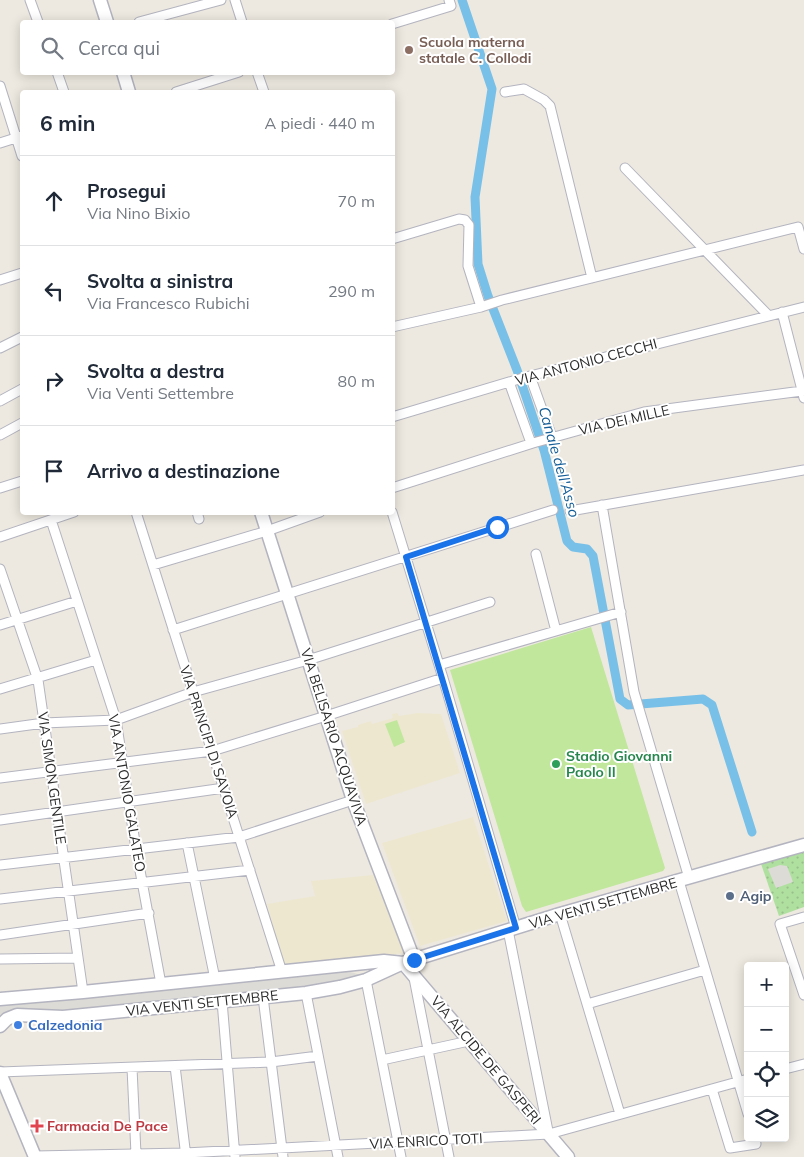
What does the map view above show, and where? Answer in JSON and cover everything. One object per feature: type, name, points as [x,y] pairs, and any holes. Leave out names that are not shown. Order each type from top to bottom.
[{"type":"street","points":[[30,0],[37,20]]},
{"type":"street","points":[[100,0],[106,20]]},
{"type":"street","points":[[146,20],[221,0]]},
{"type":"street","points":[[235,0],[241,20]]},
{"type":"street","points":[[395,23],[450,3]]},
{"type":"street","points":[[58,75],[63,90]]},
{"type":"street","points":[[124,75],[128,90]]},
{"type":"street","points":[[182,90],[230,75]]},
{"type":"street","points":[[259,75],[263,90]]},
{"type":"street","points":[[0,86],[20,137],[0,143]]},
{"type":"street","points":[[505,92],[524,89],[544,100],[550,106],[592,278]]},
{"type":"street","points":[[625,168],[768,315]]},
{"type":"street","points":[[395,237],[459,219],[465,220],[469,225],[468,266],[483,306]]},
{"type":"street","points":[[395,326],[798,227],[804,249]]},
{"type":"street","points":[[0,280],[20,274]]},
{"type":"street","name":"VIA ANTONIO CECCHI","points":[[395,416],[528,376],[804,307]]},
{"type":"street","points":[[782,312],[803,394]]},
{"type":"street","points":[[0,348],[20,339]]},
{"type":"street","points":[[528,376],[550,438]]},
{"type":"street","points":[[510,381],[532,443]]},
{"type":"street","points":[[0,401],[20,390]]},
{"type":"street","name":"VIA DEI MILLE","points":[[395,487],[532,443],[644,412],[803,394]]},
{"type":"street","points":[[0,434],[20,425]]},
{"type":"street","points":[[570,511],[804,470]]},
{"type":"street","points":[[0,488],[20,482]]},
{"type":"street","points":[[602,505],[617,613],[634,692],[684,880],[705,970],[744,1101]]},
{"type":"street","points":[[173,630],[553,510]]},
{"type":"street","points":[[0,537],[65,515]]},
{"type":"street","name":"VIA PRINCIPI DI SAVOIA","points":[[137,515],[282,972]]},
{"type":"street","name":"VIA BELISARIO ACQUAVIVA","points":[[262,515],[353,800],[408,962]]},
{"type":"street","points":[[153,565],[267,531],[312,515]]},
{"type":"street","points":[[393,515],[443,678],[512,929],[548,1134]]},
{"type":"street","name":"VIA ANTONIO GALATEO","points":[[51,520],[116,720],[136,849],[161,984]]},
{"type":"street","points":[[536,554],[556,631]]},
{"type":"street","name":"VIA SIMON GENTILE","points":[[0,569],[37,678],[83,992]]},
{"type":"street","points":[[0,624],[77,600]]},
{"type":"street","points":[[0,729],[44,723],[116,720],[193,692],[308,660],[490,602]]},
{"type":"street","points":[[439,665],[617,613]]},
{"type":"street","points":[[0,689],[96,660]]},
{"type":"street","points":[[0,778],[212,751],[443,678]]},
{"type":"street","points":[[0,820],[224,788]]},
{"type":"street","points":[[0,865],[239,837],[353,800]]},
{"type":"street","points":[[187,843],[215,979]]},
{"type":"street","name":"VIA VENTI SETTEMBRE","points":[[0,1026],[7,1019],[17,1016],[63,1017],[306,993],[340,987],[366,980],[408,962],[560,914],[684,880],[804,844]]},
{"type":"street","points":[[0,899],[250,870]]},
{"type":"street","points":[[0,935],[149,913]]},
{"type":"street","points":[[560,914],[620,1114]]},
{"type":"street","points":[[804,917],[780,924],[804,995]]},
{"type":"street","points":[[0,959],[78,958]]},
{"type":"street","name":"VIA VENTI SETTEMBRE","points":[[0,999],[384,961],[408,962]]},
{"type":"street","name":"VIA ALCIDE DE GASPERI","points":[[408,962],[413,975],[568,1157]]},
{"type":"street","points":[[587,1004],[705,970]]},
{"type":"street","points":[[413,975],[450,1157]]},
{"type":"street","points":[[366,980],[401,1157]]},
{"type":"street","points":[[306,993],[338,1157]]},
{"type":"street","points":[[263,997],[283,1157]]},
{"type":"street","points":[[222,1001],[234,1153]]},
{"type":"street","points":[[382,1060],[470,1041]]},
{"type":"street","points":[[35,1157],[0,1073],[271,1062],[318,1056]]},
{"type":"street","points":[[789,1068],[804,1064]]},
{"type":"street","points":[[175,1066],[185,1155]]},
{"type":"street","points":[[132,1068],[136,1154]]},
{"type":"street","name":"VIA ENRICO TOTI","points":[[35,1157],[234,1153],[282,1147],[548,1134],[744,1080]]},
{"type":"street","points":[[712,1089],[730,1148],[756,1144],[756,1142]]},
{"type":"shaded area","points":[[397,713],[399,716],[417,713],[441,714],[460,773],[366,804],[342,731],[371,721],[372,724],[393,718],[392,714]]},
{"type":"shaded area","points":[[473,817],[507,921],[420,946],[382,843]]},
{"type":"shaded area","points":[[780,865],[787,866],[793,882],[776,888],[768,869]]},
{"type":"shaded area","points":[[373,875],[404,953],[284,967],[267,904],[315,896],[311,881]]},
{"type":"shaded area","points":[[344,970],[361,975],[344,982],[0,1020],[0,1004]]},
{"type":"green space","name":"Stadio Giovanni Paolo II","points":[[591,627],[665,868],[663,871],[526,912],[522,906],[450,670]]},
{"type":"green space","points":[[397,720],[405,742],[394,747],[385,724]]},
{"type":"green space","points":[[804,849],[804,907],[779,916],[760,861]]},
{"type":"waterway","name":"Canale dell'Asso","points":[[462,0],[492,89],[475,197],[478,264],[544,450],[567,541],[573,547],[587,549],[593,556],[620,699],[628,705],[703,699],[712,705],[752,832]]},
{"type":"place","name":"Scuola materna statale C. Collodi","points":[[409,50]]},
{"type":"place","name":"Stadio Giovanni Paolo II","points":[[556,764]]},
{"type":"place","name":"Agip","points":[[730,896]]},
{"type":"place","name":"Calzedonia","points":[[18,1025]]},
{"type":"place","name":"Farmacia De Pace","points":[[37,1126]]},
{"type":"route","points":[[414,960],[516,928],[406,557],[497,527]]}]
